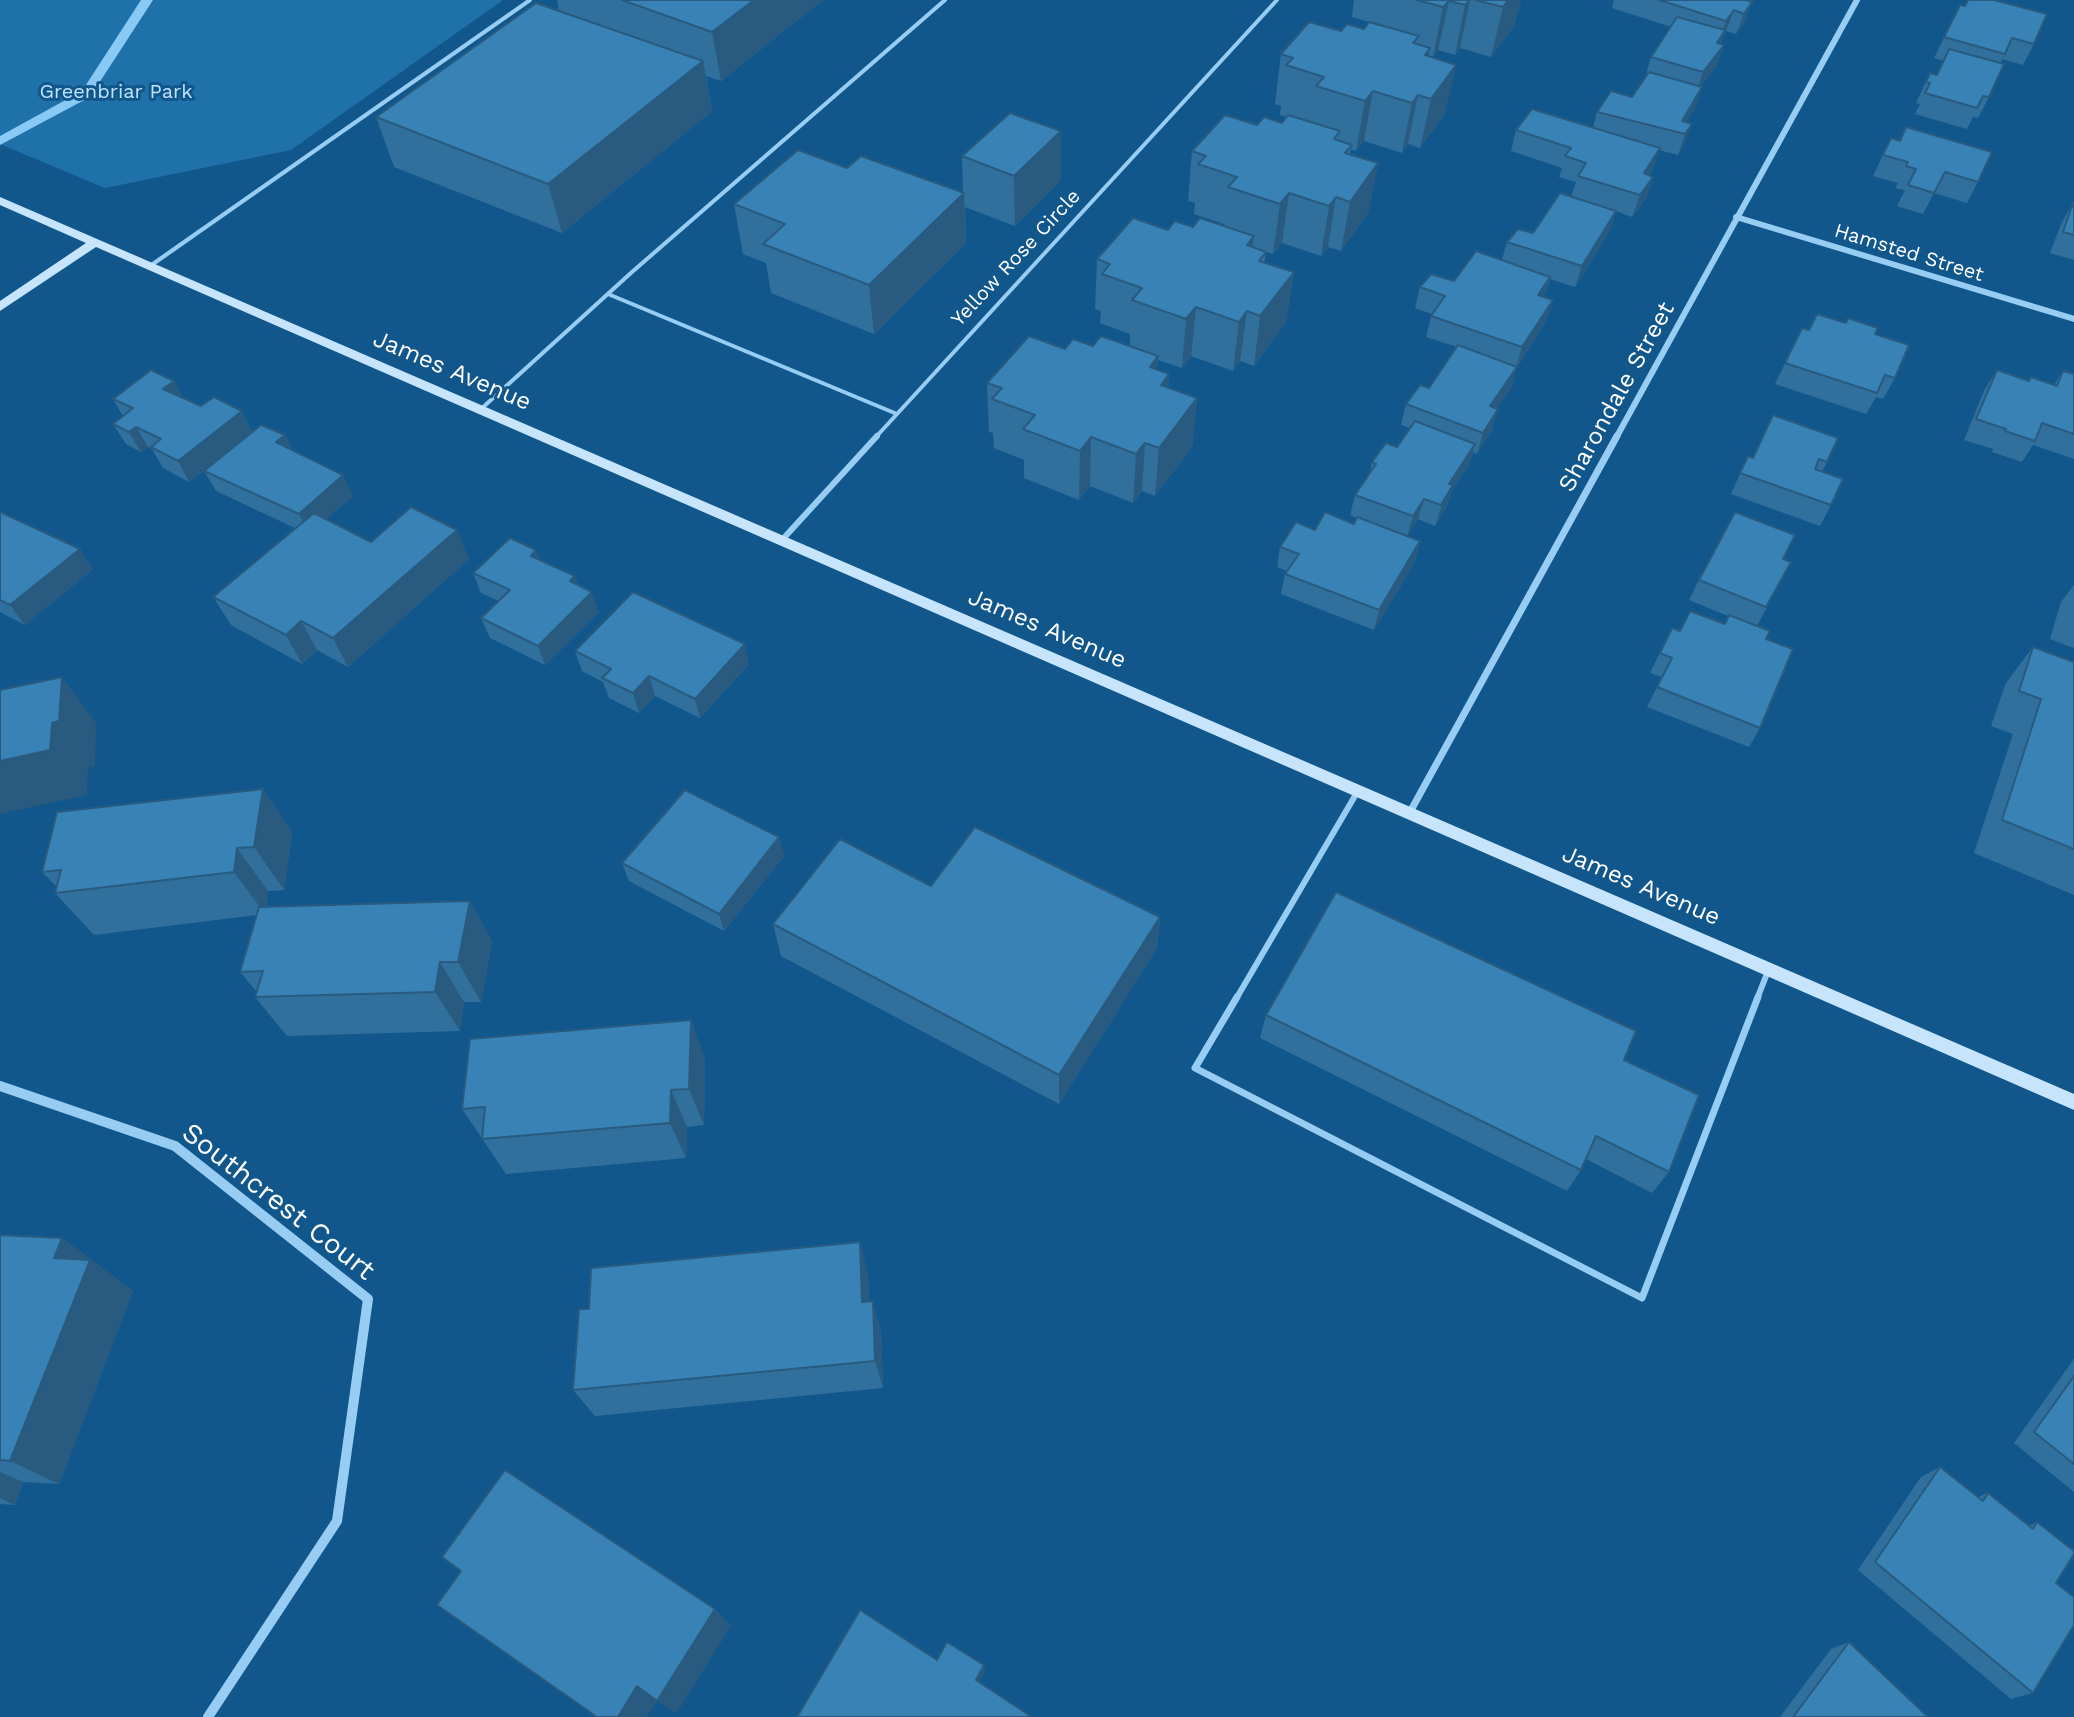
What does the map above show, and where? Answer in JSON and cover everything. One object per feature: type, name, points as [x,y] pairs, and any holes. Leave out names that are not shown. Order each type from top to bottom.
[{"type":"main road","name":"James Avenue","points":[[0,201],[2074,1102]]},
{"type":"main road","points":[[0,307],[95,242]]},
{"type":"street","name":"Sharondale Street","points":[[1410,812],[1857,0]]},
{"type":"street","name":"Hamsted Street","points":[[1736,217],[2074,319]]},
{"type":"street","name":"Southcrest Court","points":[[0,1086],[175,1146],[368,1299],[337,1521],[208,1717]]},
{"type":"lane","points":[[150,266],[530,0]]},
{"type":"lane","points":[[481,409],[945,0]]},
{"type":"lane","name":"Yellow Rose Circle","points":[[782,540],[1277,0]]},
{"type":"lane","points":[[608,294],[897,414]]},
{"type":"lane","points":[[1359,789],[1195,1068],[1642,1298],[1770,968]]},
{"type":"green space","name":"Greenbriar Park","points":[[0,0],[503,0],[291,150],[105,188],[0,144]]},
{"type":"building","points":[[622,0],[754,0],[712,32]]},
{"type":"building","points":[[1417,0],[1470,0],[1465,5],[1449,1],[1443,7]]},
{"type":"building","points":[[1475,0],[1508,0],[1503,7]]},
{"type":"building","points":[[1659,0],[1752,2],[1744,14],[1734,10],[1726,21]]},
{"type":"building","points":[[1968,0],[1994,0],[2047,14],[2034,44],[2012,38],[2005,54],[1944,37],[1960,5],[1965,6]]},
{"type":"building","points":[[536,3],[703,61],[548,184],[376,117]]},
{"type":"building","points":[[1677,17],[1725,30],[1717,43],[1724,45],[1703,72],[1651,57]]},
{"type":"building","points":[[1309,22],[1341,31],[1347,24],[1364,29],[1369,22],[1419,36],[1413,43],[1430,48],[1425,55],[1456,65],[1431,99],[1418,95],[1412,103],[1373,91],[1365,101],[1316,86],[1324,77],[1286,65],[1293,58],[1281,54]]},
{"type":"building","points":[[1949,49],[2004,64],[1989,97],[1983,96],[1977,108],[1925,93],[1930,83],[1926,82],[1930,73],[1937,75]]},
{"type":"building","points":[[1649,72],[1702,87],[1682,121],[1692,124],[1685,134],[1597,112],[1611,91],[1632,97]]},
{"type":"building","points":[[1532,109],[1660,148],[1644,173],[1653,177],[1640,195],[1578,176],[1586,163],[1565,156],[1571,148],[1516,130]]},
{"type":"building","points":[[1010,113],[1061,131],[1014,176],[962,156]]},
{"type":"building","points":[[1225,115],[1257,125],[1264,117],[1282,123],[1288,115],[1340,131],[1334,139],[1352,145],[1345,153],[1378,163],[1350,202],[1336,197],[1329,206],[1289,193],[1280,204],[1228,187],[1237,177],[1198,164],[1206,156],[1192,151]]},
{"type":"building","points":[[1906,127],[1992,152],[1978,182],[1945,172],[1934,193],[1908,185],[1916,169],[1906,166],[1908,162],[1883,155],[1891,138],[1900,141]]},
{"type":"building","points":[[798,150],[847,168],[861,156],[964,193],[869,285],[763,244],[785,224],[734,204]]},
{"type":"building","points":[[1560,193],[1616,211],[1582,266],[1507,242],[1518,229],[1533,233]]},
{"type":"building","points":[[2074,204],[2074,235],[2063,232]]},
{"type":"building","points":[[1133,218],[1168,230],[1175,221],[1193,227],[1200,218],[1254,236],[1247,245],[1266,252],[1259,261],[1294,272],[1260,316],[1247,311],[1239,322],[1196,307],[1186,319],[1132,300],[1142,288],[1102,274],[1110,264],[1097,259]]},
{"type":"building","points":[[1476,251],[1550,277],[1538,295],[1553,300],[1522,347],[1431,316],[1445,296],[1420,287],[1431,274],[1454,281]]},
{"type":"building","points":[[1817,314],[1846,323],[1848,318],[1878,328],[1875,334],[1909,345],[1895,378],[1885,375],[1877,393],[1785,363],[1802,328],[1809,330]]},
{"type":"building","points":[[1029,336],[1065,349],[1073,339],[1093,346],[1101,336],[1158,356],[1150,367],[1169,374],[1161,385],[1197,398],[1159,448],[1145,443],[1136,454],[1091,437],[1080,451],[1023,429],[1035,415],[992,399],[1002,388],[987,383]]},
{"type":"building","points":[[1458,345],[1517,367],[1490,406],[1498,409],[1483,433],[1406,404],[1420,385],[1429,388]]},
{"type":"building","points":[[151,370],[174,381],[163,389],[201,406],[214,397],[242,411],[178,461],[151,447],[161,439],[136,427],[129,432],[113,424],[133,408],[113,399]]},
{"type":"building","points":[[1997,370],[2057,386],[2063,371],[2074,374],[2074,434],[2042,423],[2035,441],[1976,419]]},
{"type":"building","points":[[1773,415],[1838,438],[1827,462],[1819,459],[1815,469],[1843,479],[1831,505],[1740,473],[1748,456],[1753,458]]},
{"type":"building","points":[[1415,421],[1475,444],[1449,484],[1453,485],[1441,505],[1424,499],[1413,516],[1355,495],[1386,443],[1397,447]]},
{"type":"building","points":[[261,425],[285,435],[276,442],[343,475],[299,514],[204,471]]},
{"type":"building","points":[[411,507],[457,530],[333,638],[301,621],[286,635],[213,597],[314,513],[371,542]]},
{"type":"building","points":[[0,512],[80,549],[10,605],[0,600]]},
{"type":"building","points":[[1325,512],[1354,524],[1357,517],[1420,541],[1379,610],[1285,574],[1299,554],[1280,547],[1296,522],[1315,530]]},
{"type":"building","points":[[1735,512],[1795,535],[1783,559],[1791,562],[1766,607],[1699,580]]},
{"type":"building","points":[[510,538],[536,550],[531,556],[575,576],[570,581],[592,592],[538,646],[481,618],[510,590],[473,573]]},
{"type":"building","points":[[633,592],[745,644],[695,699],[649,676],[633,693],[602,678],[611,669],[575,651]]},
{"type":"building","points":[[1690,611],[1725,624],[1729,615],[1770,631],[1766,639],[1793,649],[1760,728],[1657,687],[1672,658],[1660,653],[1672,628],[1680,631]]},
{"type":"building","points":[[2033,647],[2074,662],[2074,849],[2002,820],[2041,699],[2019,691]]},
{"type":"building","points":[[62,677],[59,721],[52,723],[50,750],[0,761],[0,690]]},
{"type":"building","points":[[263,789],[254,847],[237,848],[234,872],[55,893],[61,870],[42,872],[57,812]]},
{"type":"building","points":[[685,790],[779,837],[719,914],[622,863]]},
{"type":"building","points":[[975,827],[1160,917],[1059,1075],[773,924],[840,839],[931,886]]},
{"type":"building","points":[[1336,892],[1636,1031],[1624,1060],[1699,1095],[1669,1172],[1596,1136],[1581,1170],[1266,1015]]},
{"type":"building","points":[[470,901],[458,962],[440,962],[435,992],[255,997],[263,971],[240,972],[259,907]]},
{"type":"building","points":[[691,1020],[689,1089],[671,1090],[670,1123],[482,1139],[485,1107],[462,1109],[470,1039]]},
{"type":"building","points":[[0,1235],[62,1238],[54,1258],[90,1260],[10,1461],[0,1460]]},
{"type":"building","points":[[860,1242],[862,1302],[873,1301],[875,1361],[573,1390],[579,1309],[589,1309],[591,1268]]},
{"type":"building","points":[[2074,1376],[2074,1464],[2034,1432]]},
{"type":"building","points":[[1940,1467],[1983,1501],[1988,1493],[2033,1529],[2037,1522],[2074,1551],[2056,1583],[2074,1597],[2074,1625],[2033,1693],[1875,1562]]},
{"type":"building","points":[[505,1470],[715,1609],[657,1701],[637,1686],[618,1717],[597,1717],[437,1605],[461,1571],[442,1557]]},
{"type":"building","points":[[860,1610],[937,1660],[947,1642],[984,1665],[976,1680],[1032,1717],[797,1717]]},
{"type":"building","points":[[1849,1642],[1928,1717],[1793,1717]]},
{"type":"waterway","points":[[0,141],[86,94],[147,0]]}]
